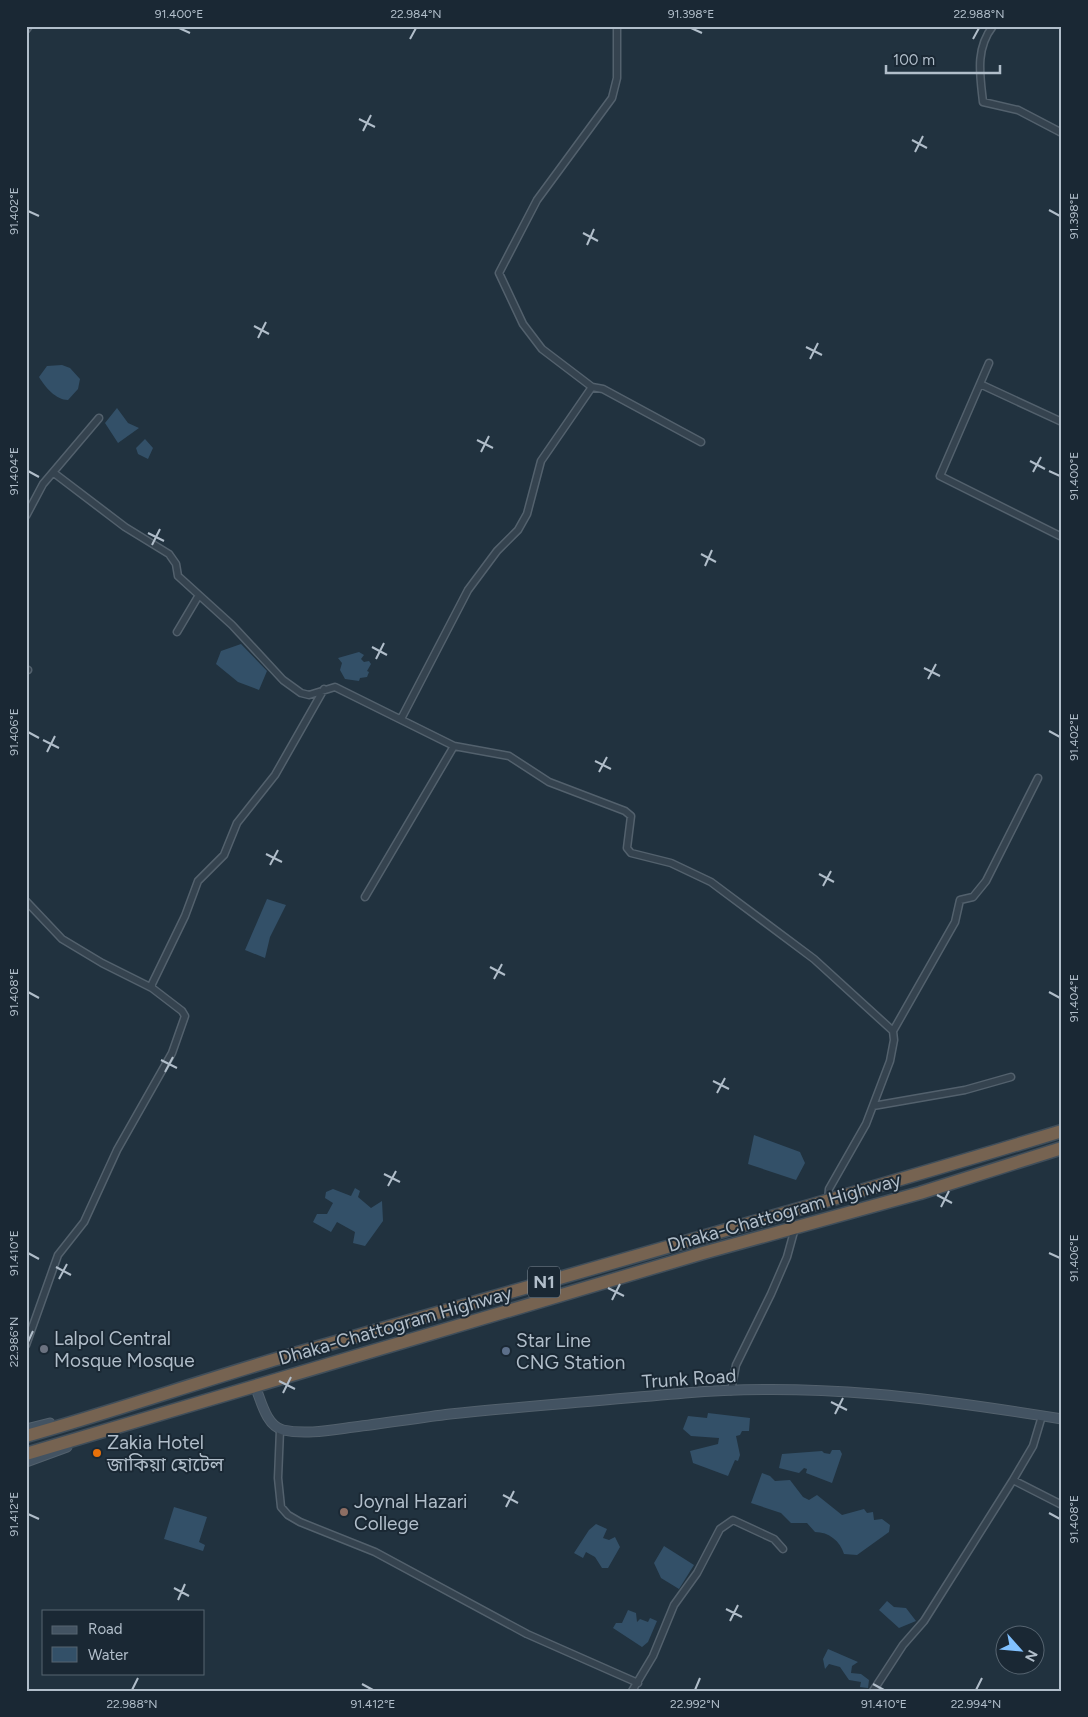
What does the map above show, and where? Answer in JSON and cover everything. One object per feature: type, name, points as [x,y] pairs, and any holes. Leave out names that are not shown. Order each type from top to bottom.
[{"type":"highway","name":"Dhaka-Chattogram Highway","points":[[26,1436],[203,1381],[503,1294],[721,1234],[828,1200],[1062,1131]]},
{"type":"highway","name":"Dhaka-Chattogram Highway","points":[[26,1454],[207,1399],[920,1193],[1062,1148]]},
{"type":"highway","points":[[377,1331],[373,1336],[373,1343],[377,1347],[383,1348]]},
{"type":"highway","points":[[349,1339],[358,1341],[360,1346],[360,1352],[353,1357]]},
{"type":"highway","points":[[203,1381],[207,1399]]},
{"type":"main road","points":[[254,1386],[272,1426],[280,1430]]},
{"type":"main road","name":"Trunk Road","points":[[280,1430],[298,1432],[326,1431],[450,1414],[688,1393],[797,1389],[877,1393],[1062,1419]]},
{"type":"main road","points":[[26,1429],[60,1421],[78,1421]]},
{"type":"main road","points":[[26,1462],[64,1449],[79,1438]]},
{"type":"street","points":[[26,30],[29,26]]},
{"type":"street","points":[[617,26],[617,78],[612,98],[537,200],[499,273],[523,324],[542,349],[592,387],[604,389],[701,442]]},
{"type":"street","points":[[993,26],[983,42],[979,66],[983,102],[1018,110],[1062,133]]},
{"type":"street","points":[[989,363],[940,476],[1062,537]]},
{"type":"street","points":[[980,384],[1062,422]]},
{"type":"street","points":[[401,719],[468,590],[497,552],[518,530],[527,514],[541,461],[592,387]]},
{"type":"street","points":[[26,516],[43,484],[99,418]]},
{"type":"street","points":[[54,473],[125,527],[169,554],[176,564],[178,576],[232,625],[289,684],[301,693],[308,695],[335,687],[454,746],[509,756],[549,782],[625,811],[631,816],[627,848],[631,853],[671,863],[711,882],[814,959],[892,1031],[894,1040],[890,1062],[866,1124],[829,1189],[828,1200]]},
{"type":"street","points":[[177,632],[199,595]]},
{"type":"street","points":[[152,988],[152,984],[186,916],[198,881],[224,855],[237,823],[275,775],[324,689]]},
{"type":"street","points":[[365,897],[454,746]]},
{"type":"street","points":[[892,1031],[955,922],[960,900],[973,897],[986,881],[1038,778]]},
{"type":"street","points":[[26,902],[62,939],[102,963],[152,988],[186,1016],[172,1053],[117,1150],[84,1222],[58,1255],[26,1345]]},
{"type":"street","points":[[872,1106],[965,1090],[1011,1077]]},
{"type":"street","points":[[731,1391],[736,1365],[787,1257],[795,1228]]},
{"type":"street","points":[[873,1691],[903,1645],[924,1621],[1033,1446],[1042,1416]]},
{"type":"street","points":[[280,1430],[278,1478],[281,1507],[288,1515],[300,1522],[375,1552],[527,1634],[638,1683]]},
{"type":"street","points":[[1012,1480],[1062,1505]]},
{"type":"street","points":[[632,1691],[653,1656],[674,1605],[697,1573],[720,1529],[733,1520],[774,1539],[782,1549]]},
{"type":"water","points":[[62,365],[70,368],[80,379],[78,389],[68,400],[55,395],[39,377],[47,366]]},
{"type":"water","points":[[117,408],[128,423],[139,428],[118,443],[105,423]]},
{"type":"water","points":[[145,439],[153,448],[148,459],[138,454],[136,448]]},
{"type":"water","points":[[241,644],[267,671],[259,690],[238,682],[216,664],[221,651]]},
{"type":"water","points":[[359,652],[364,655],[361,659],[364,662],[369,661],[371,664],[367,671],[369,672],[367,677],[360,678],[359,681],[345,679],[340,670],[342,663],[338,658]]},
{"type":"water","points":[[267,899],[286,905],[270,937],[265,958],[245,950]]},
{"type":"water","points":[[754,1135],[800,1152],[805,1163],[796,1180],[748,1164]]},
{"type":"water","points":[[355,1188],[360,1191],[358,1197],[371,1208],[382,1201],[383,1221],[365,1246],[353,1243],[355,1232],[337,1222],[331,1232],[313,1222],[317,1214],[327,1214],[333,1203],[325,1198],[326,1192],[333,1189],[351,1196]]},
{"type":"water","points":[[708,1413],[750,1418],[749,1431],[742,1431],[740,1435],[736,1436],[740,1455],[738,1461],[735,1460],[728,1476],[693,1463],[690,1451],[718,1444],[719,1438],[691,1436],[683,1429],[688,1416],[707,1418]]},
{"type":"water","points":[[832,1450],[840,1450],[842,1454],[832,1483],[806,1473],[807,1469],[804,1468],[799,1473],[779,1468],[782,1454],[822,1451],[830,1454]]},
{"type":"water","points":[[762,1473],[770,1476],[775,1481],[790,1480],[803,1497],[809,1500],[817,1495],[842,1515],[864,1509],[867,1513],[873,1512],[874,1520],[882,1519],[890,1525],[889,1532],[857,1555],[844,1554],[837,1541],[825,1534],[815,1532],[807,1523],[791,1523],[781,1513],[751,1503]]},
{"type":"water","points":[[174,1507],[207,1517],[199,1542],[205,1545],[203,1551],[164,1539]]},
{"type":"water","points":[[596,1524],[607,1529],[603,1538],[609,1540],[615,1537],[620,1547],[608,1568],[602,1568],[595,1557],[586,1552],[583,1558],[574,1553],[589,1530]]},
{"type":"water","points":[[664,1546],[694,1565],[679,1589],[661,1578],[654,1563]]},
{"type":"water","points":[[887,1601],[894,1607],[906,1608],[916,1621],[899,1628],[879,1610]]},
{"type":"water","points":[[628,1610],[636,1613],[637,1622],[640,1619],[648,1622],[650,1618],[657,1621],[648,1642],[642,1647],[613,1628],[616,1623],[622,1623]]},
{"type":"water","points":[[828,1649],[858,1662],[852,1666],[851,1673],[861,1674],[869,1680],[868,1688],[860,1687],[861,1682],[849,1680],[840,1667],[829,1664],[825,1669],[823,1659]]},
{"type":"place","name":"Lalpol Central Mosque Mosque","points":[[44,1349]]},
{"type":"place","name":"Star Line CNG Station","points":[[506,1351]]},
{"type":"place","name":"Zakia Hotel জাকিয়া হোটেল","points":[[97,1453]]},
{"type":"place","name":"Joynal Hazari College","points":[[344,1512]]}]
